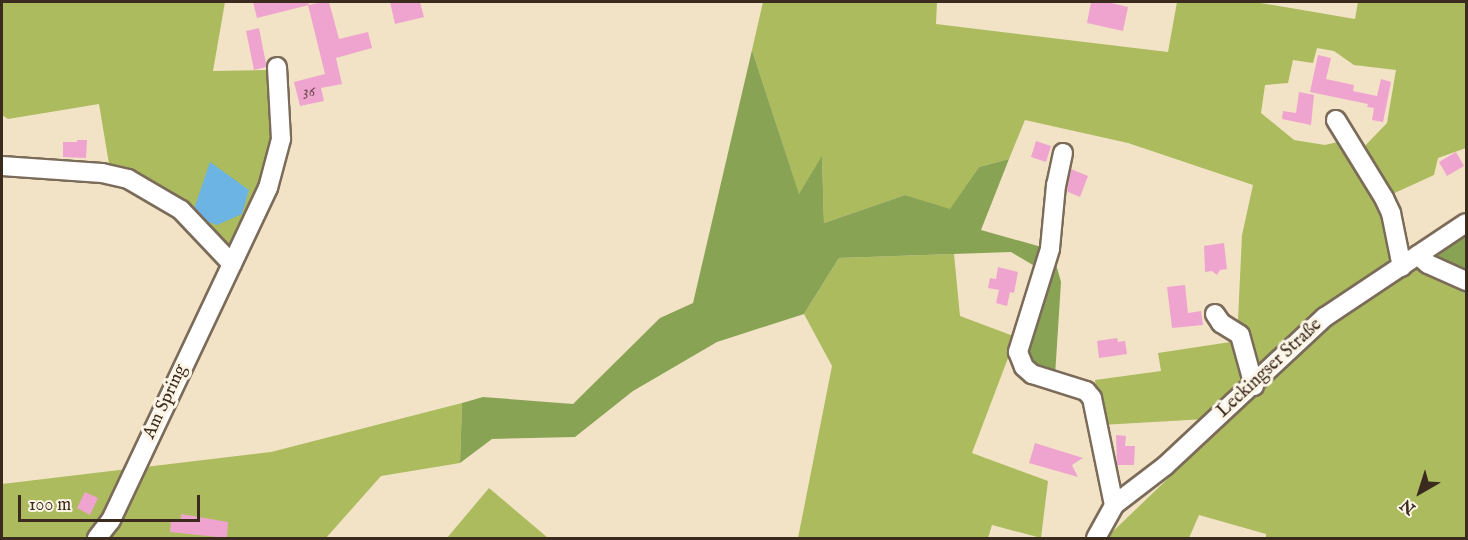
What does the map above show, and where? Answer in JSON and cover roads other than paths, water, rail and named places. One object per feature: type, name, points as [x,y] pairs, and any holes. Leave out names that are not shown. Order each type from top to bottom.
[{"type":"street","name":"Am Spring","points":[[97,538],[111,520],[268,188],[281,139],[282,113],[277,67]]},
{"type":"street","points":[[1336,120],[1391,213],[1402,267]]},
{"type":"street","points":[[1063,153],[1056,185],[1050,249],[1018,352],[1024,367],[1032,374],[1086,391],[1092,398],[1114,505]]},
{"type":"street","points":[[2,166],[102,173],[128,179],[181,210],[232,264]]},
{"type":"street","name":"Leckingser Straße","points":[[1096,538],[1114,505],[1165,466],[1254,386],[1325,317],[1467,223]]},
{"type":"street","points":[[1418,255],[1435,268],[1467,281]]},
{"type":"street","points":[[1215,314],[1227,327],[1240,335],[1254,386]]},
{"type":"water","points":[[210,162],[249,190],[242,214],[217,225],[203,220],[194,209]]}]
